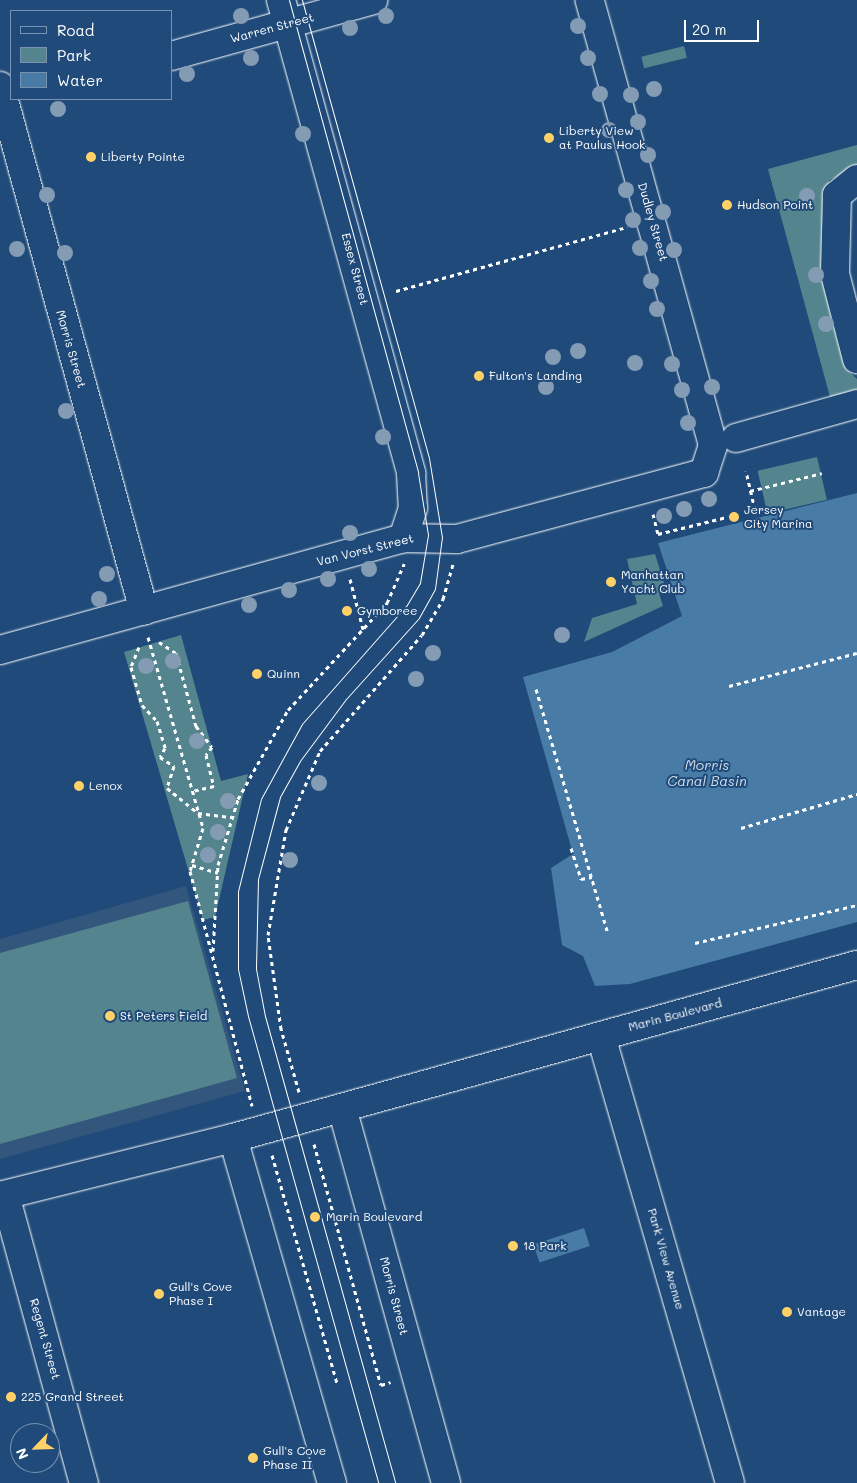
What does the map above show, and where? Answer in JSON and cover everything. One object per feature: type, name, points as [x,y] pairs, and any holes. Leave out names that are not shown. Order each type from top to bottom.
[{"type":"street","name":"Warren Street","points":[[172,56],[285,12],[373,0]]},
{"type":"street","name":"Dudley Street","points":[[590,0],[725,442]]},
{"type":"street","name":"Essex Street","points":[[285,12],[411,473],[413,508],[404,551]]},
{"type":"street","name":"Morris Street","points":[[5,97],[144,611]]},
{"type":"street","points":[[857,179],[837,195],[836,274],[857,359]]},
{"type":"street","points":[[725,442],[857,404]]},
{"type":"street","name":"Van Vorst Street","points":[[0,650],[144,611],[457,539],[704,473],[725,442]]},
{"type":"street","name":"Marin Boulevard","points":[[2,1196],[233,1138],[857,964]]},
{"type":"street","name":"Park View Avenue","points":[[601,1036],[730,1483]]},
{"type":"street","name":"Morris Street","points":[[342,1108],[446,1483]]},
{"type":"street","points":[[233,1138],[332,1483]]},
{"type":"street","name":"Regent Street","points":[[2,1196],[84,1483]]},
{"type":"path","points":[[396,291],[628,227]]},
{"type":"path","points":[[652,511],[658,534],[755,510],[746,471]]},
{"type":"path","points":[[750,491],[822,473]]},
{"type":"path","points":[[212,955],[218,873],[232,818],[288,710],[389,600],[404,551]]},
{"type":"path","points":[[299,1093],[281,1029],[268,935],[286,830],[320,751],[422,635],[443,598],[453,563]]},
{"type":"path","points":[[350,578],[363,629]]},
{"type":"path","points":[[148,637],[203,828],[192,865],[212,955],[252,1107]]},
{"type":"path","points":[[159,642],[176,653],[196,726],[212,747],[206,755],[214,786],[192,791]]},
{"type":"path","points":[[139,647],[131,667],[142,705],[157,721],[165,748],[160,757],[174,766],[167,788],[198,814],[232,818]]},
{"type":"path","points":[[729,686],[857,653]]},
{"type":"path","points":[[536,688],[607,931]]},
{"type":"path","points":[[742,828],[857,794]]},
{"type":"path","points":[[572,848],[581,879],[592,877]]},
{"type":"path","points":[[192,865],[218,873]]},
{"type":"path","points":[[695,943],[857,905]]},
{"type":"path","points":[[314,1144],[382,1385],[392,1382]]},
{"type":"path","points":[[272,1155],[337,1383]]},
{"type":"shaded area","name":"St Peters Field","points":[[186,886],[245,1091],[0,1159],[0,939]]},
{"type":"green space","points":[[684,46],[687,58],[644,68],[641,57]]},
{"type":"green space","points":[[857,145],[857,170],[829,180],[825,290],[846,369],[857,379],[857,399],[833,408],[768,169]]},
{"type":"green space","points":[[817,457],[827,500],[767,514],[758,471]]},
{"type":"green space","points":[[655,554],[666,589],[659,593],[663,606],[584,642],[592,618],[637,604],[627,559]]},
{"type":"green space","points":[[181,635],[221,781],[248,774],[215,917],[203,920],[124,652]]},
{"type":"green space","name":"St Peters Field","points":[[188,901],[237,1078],[0,1144],[0,953]]},
{"type":"water","name":"Morris Canal Basin","points":[[857,493],[857,922],[630,984],[595,986],[583,956],[562,945],[551,868],[573,854],[523,677],[612,652],[682,616],[658,543]]},
{"type":"water","points":[[584,1228],[590,1246],[539,1262],[534,1244]]},
{"type":"tram line","points":[[289,0],[418,473],[428,535],[420,583],[406,606],[302,724],[261,799],[238,891],[238,969],[248,1016],[378,1483]]},
{"type":"tram line","points":[[302,0],[429,458],[442,537],[435,589],[419,618],[346,699],[300,761],[280,797],[258,879],[256,969],[265,1016],[395,1483]]},
{"type":"place","name":"Liberty View at Paulus Hook","points":[[549,138]]},
{"type":"place","name":"Liberty Pointe","points":[[91,157]]},
{"type":"place","name":"Hudson Point","points":[[727,205]]},
{"type":"place","name":"Fulton's Landing","points":[[479,376]]},
{"type":"place","name":"Jersey City Marina","points":[[734,517]]},
{"type":"place","name":"Manhattan Yacht Club","points":[[611,582]]},
{"type":"place","name":"Gymboree","points":[[347,611]]},
{"type":"place","name":"Quinn","points":[[257,674]]},
{"type":"place","name":"Lenox","points":[[79,786]]},
{"type":"place","name":"St Peters Field","points":[[110,1016]]},
{"type":"place","name":"Marin Boulevard","points":[[315,1217]]},
{"type":"place","name":"18 Park","points":[[513,1246]]},
{"type":"place","name":"Gull's Cove Phase I","points":[[159,1294]]},
{"type":"place","name":"Vantage","points":[[787,1312]]},
{"type":"place","name":"225 Grand Street","points":[[11,1397]]},
{"type":"place","name":"Gull's Cove Phase II","points":[[253,1458]]}]
